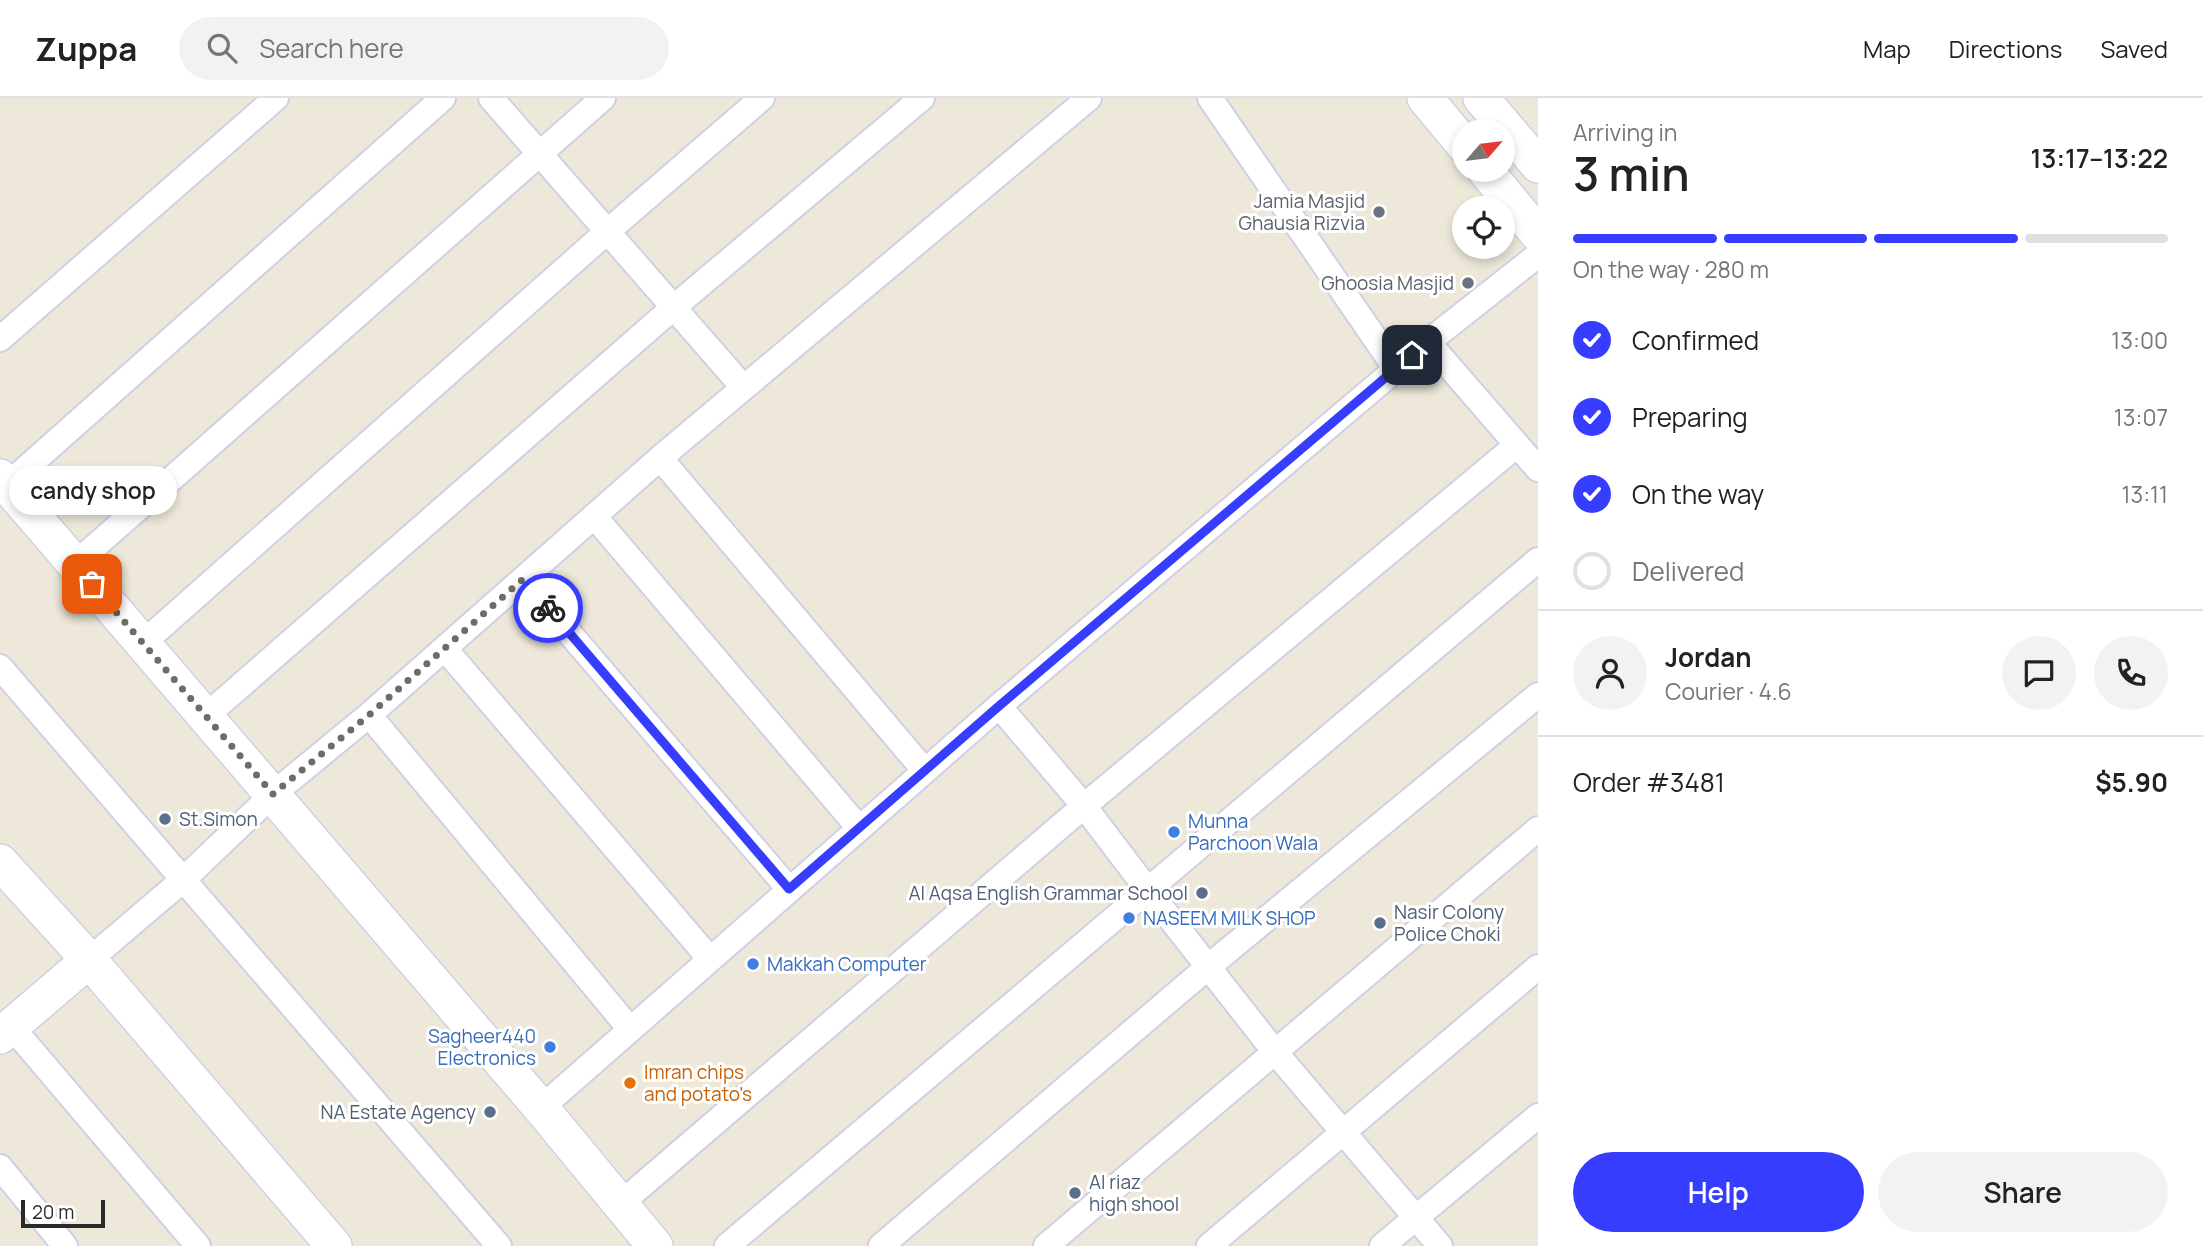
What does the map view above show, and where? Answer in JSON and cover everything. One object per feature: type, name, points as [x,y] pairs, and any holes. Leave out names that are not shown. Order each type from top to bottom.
[{"type":"street","points":[[0,339],[276,98]]},
{"type":"street","points":[[443,98],[4,481],[541,1108],[655,1246]]},
{"type":"street","points":[[491,98],[743,387]]},
{"type":"street","points":[[75,564],[603,98]]},
{"type":"street","points":[[143,643],[762,98]]},
{"type":"street","points":[[206,716],[674,307],[922,98]]},
{"type":"street","points":[[198,1246],[6,1031],[184,879],[273,794],[369,715],[660,458],[1088,98]]},
{"type":"street","points":[[1210,98],[1396,369]]},
{"type":"street","points":[[1425,98],[1452,130]]},
{"type":"street","points":[[1481,98],[1537,163]]},
{"type":"street","points":[[1495,182],[1538,234]]},
{"type":"street","points":[[541,1108],[999,706],[1396,369],[1538,255]]},
{"type":"street","points":[[1429,342],[1538,469]]},
{"type":"street","points":[[620,1204],[1084,806],[1517,445]]},
{"type":"street","points":[[660,458],[925,770]]},
{"type":"street","points":[[594,516],[859,828]]},
{"type":"street","points":[[727,1246],[1538,560]]},
{"type":"street","points":[[523,579],[789,889]]},
{"type":"street","points":[[445,649],[710,959]]},
{"type":"street","points":[[0,667],[499,1246]]},
{"type":"street","points":[[881,1246],[1208,967],[1538,695]]},
{"type":"street","points":[[999,706],[1084,806],[1275,1052],[1440,1246]]},
{"type":"street","points":[[369,715],[630,1029]]},
{"type":"street","points":[[1046,1246],[1538,829]]},
{"type":"street","points":[[4,875],[89,960],[334,1246]]},
{"type":"street","points":[[1209,1246],[1538,967]]},
{"type":"street","points":[[1382,1246],[1538,1116]]},
{"type":"street","points":[[0,1167],[65,1246]]},
{"type":"way so far","points":[[92,584],[273,794],[369,715],[523,579],[548,608]]},
{"type":"place","name":"Jamia Masjid Ghausia Rizvia","points":[[1379,212]]},
{"type":"place","name":"Ghoosia Masjid","points":[[1468,283]]},
{"type":"place","name":"candy shop","points":[[92,584]]},
{"type":"place","name":"St.Simon","points":[[165,819]]},
{"type":"place","name":"Munna Parchoon Wala","points":[[1174,832]]},
{"type":"place","name":"Al Aqsa English Grammar School","points":[[1202,893]]},
{"type":"place","name":"NASEEM MILK SHOP","points":[[1129,918]]},
{"type":"place","name":"Nasir Colony Police Choki","points":[[1380,923]]},
{"type":"place","name":"Makkah Computer","points":[[753,964]]},
{"type":"place","name":"Sagheer440 Electronics","points":[[550,1047]]},
{"type":"place","name":"Imran chips and potato's","points":[[630,1083]]},
{"type":"place","name":"NA Estate Agency","points":[[490,1112]]},
{"type":"place","name":"Al riaz high shool","points":[[1075,1193]]},
{"type":"route","points":[[548,608],[789,889],[999,706],[1412,355]]}]
